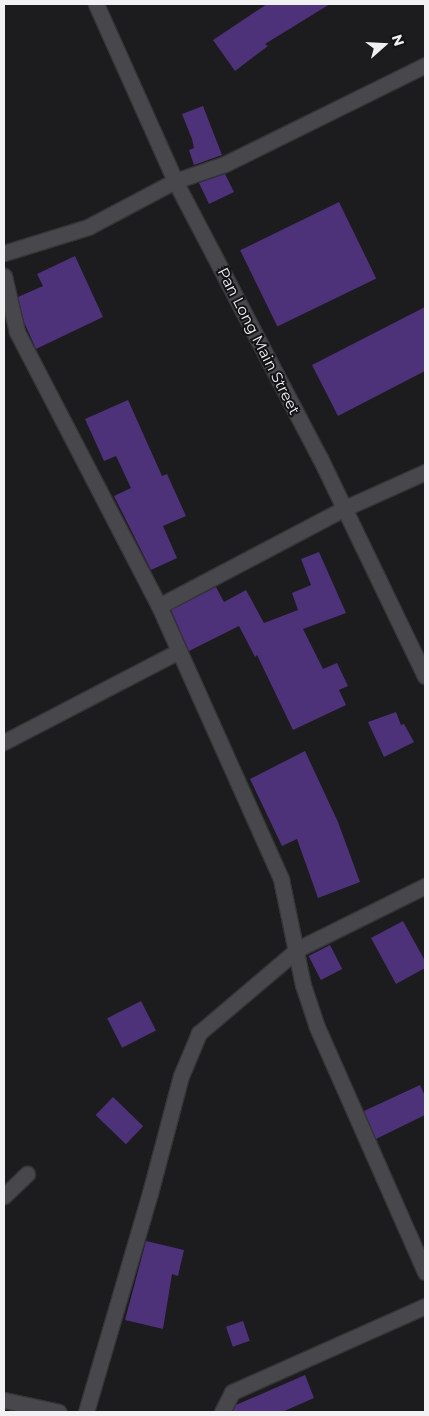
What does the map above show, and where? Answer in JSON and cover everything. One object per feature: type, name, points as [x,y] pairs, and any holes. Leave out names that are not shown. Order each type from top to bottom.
[{"type":"street","name":"Pan Long Main Street","points":[[96,4],[175,181],[345,508],[425,676]]},
{"type":"street","points":[[4,253],[88,227],[175,181],[225,164],[425,67]]},
{"type":"street","points":[[4,276],[17,332],[159,606],[281,879],[298,949],[303,985],[317,1027],[425,1272]]},
{"type":"street","points":[[159,606],[345,508],[425,472]]},
{"type":"street","points":[[4,742],[179,651]]},
{"type":"street","points":[[86,1412],[150,1193],[181,1076],[200,1033],[298,949],[425,886]]},
{"type":"street","points":[[4,1196],[27,1174]]},
{"type":"street","points":[[222,1412],[232,1392],[425,1306]]},
{"type":"street","points":[[4,1400],[59,1412]]},
{"type":"building","points":[[267,4],[330,4],[265,44],[268,46],[235,71],[213,40]]},
{"type":"building","points":[[203,106],[222,155],[194,165],[189,150],[194,148],[192,139],[182,114]]},
{"type":"building","points":[[225,174],[234,192],[209,204],[199,183]]},
{"type":"building","points":[[339,202],[376,278],[277,327],[240,250]]},
{"type":"building","points":[[75,256],[103,317],[36,349],[24,322],[18,297],[43,286],[37,274]]},
{"type":"building","points":[[425,307],[425,371],[338,416],[312,365]]},
{"type":"building","points":[[128,400],[162,476],[167,474],[186,516],[163,526],[177,558],[151,570],[114,496],[131,488],[116,456],[104,461],[85,419]]},
{"type":"building","points":[[319,552],[346,613],[303,629],[323,669],[337,663],[348,686],[339,690],[346,705],[293,730],[257,655],[255,657],[239,626],[189,651],[171,610],[216,587],[224,602],[246,590],[264,623],[298,610],[292,593],[311,585],[301,559]]},
{"type":"building","points":[[396,712],[401,725],[404,724],[414,742],[384,757],[368,722]]},
{"type":"building","points":[[305,751],[338,822],[360,882],[318,898],[297,839],[282,846],[250,779]]},
{"type":"building","points":[[403,921],[425,961],[425,968],[396,984],[371,938]]},
{"type":"building","points":[[330,945],[342,969],[321,980],[309,956]]},
{"type":"building","points":[[141,1001],[156,1030],[122,1048],[107,1018]]},
{"type":"building","points":[[420,1085],[425,1096],[425,1115],[376,1139],[364,1111]]},
{"type":"building","points":[[113,1097],[143,1126],[126,1144],[96,1115]]},
{"type":"building","points":[[146,1241],[184,1250],[178,1276],[172,1274],[163,1329],[125,1320]]},
{"type":"building","points":[[243,1321],[250,1341],[233,1347],[226,1327]]},
{"type":"building","points":[[305,1375],[314,1398],[282,1412],[232,1412],[236,1405]]}]
